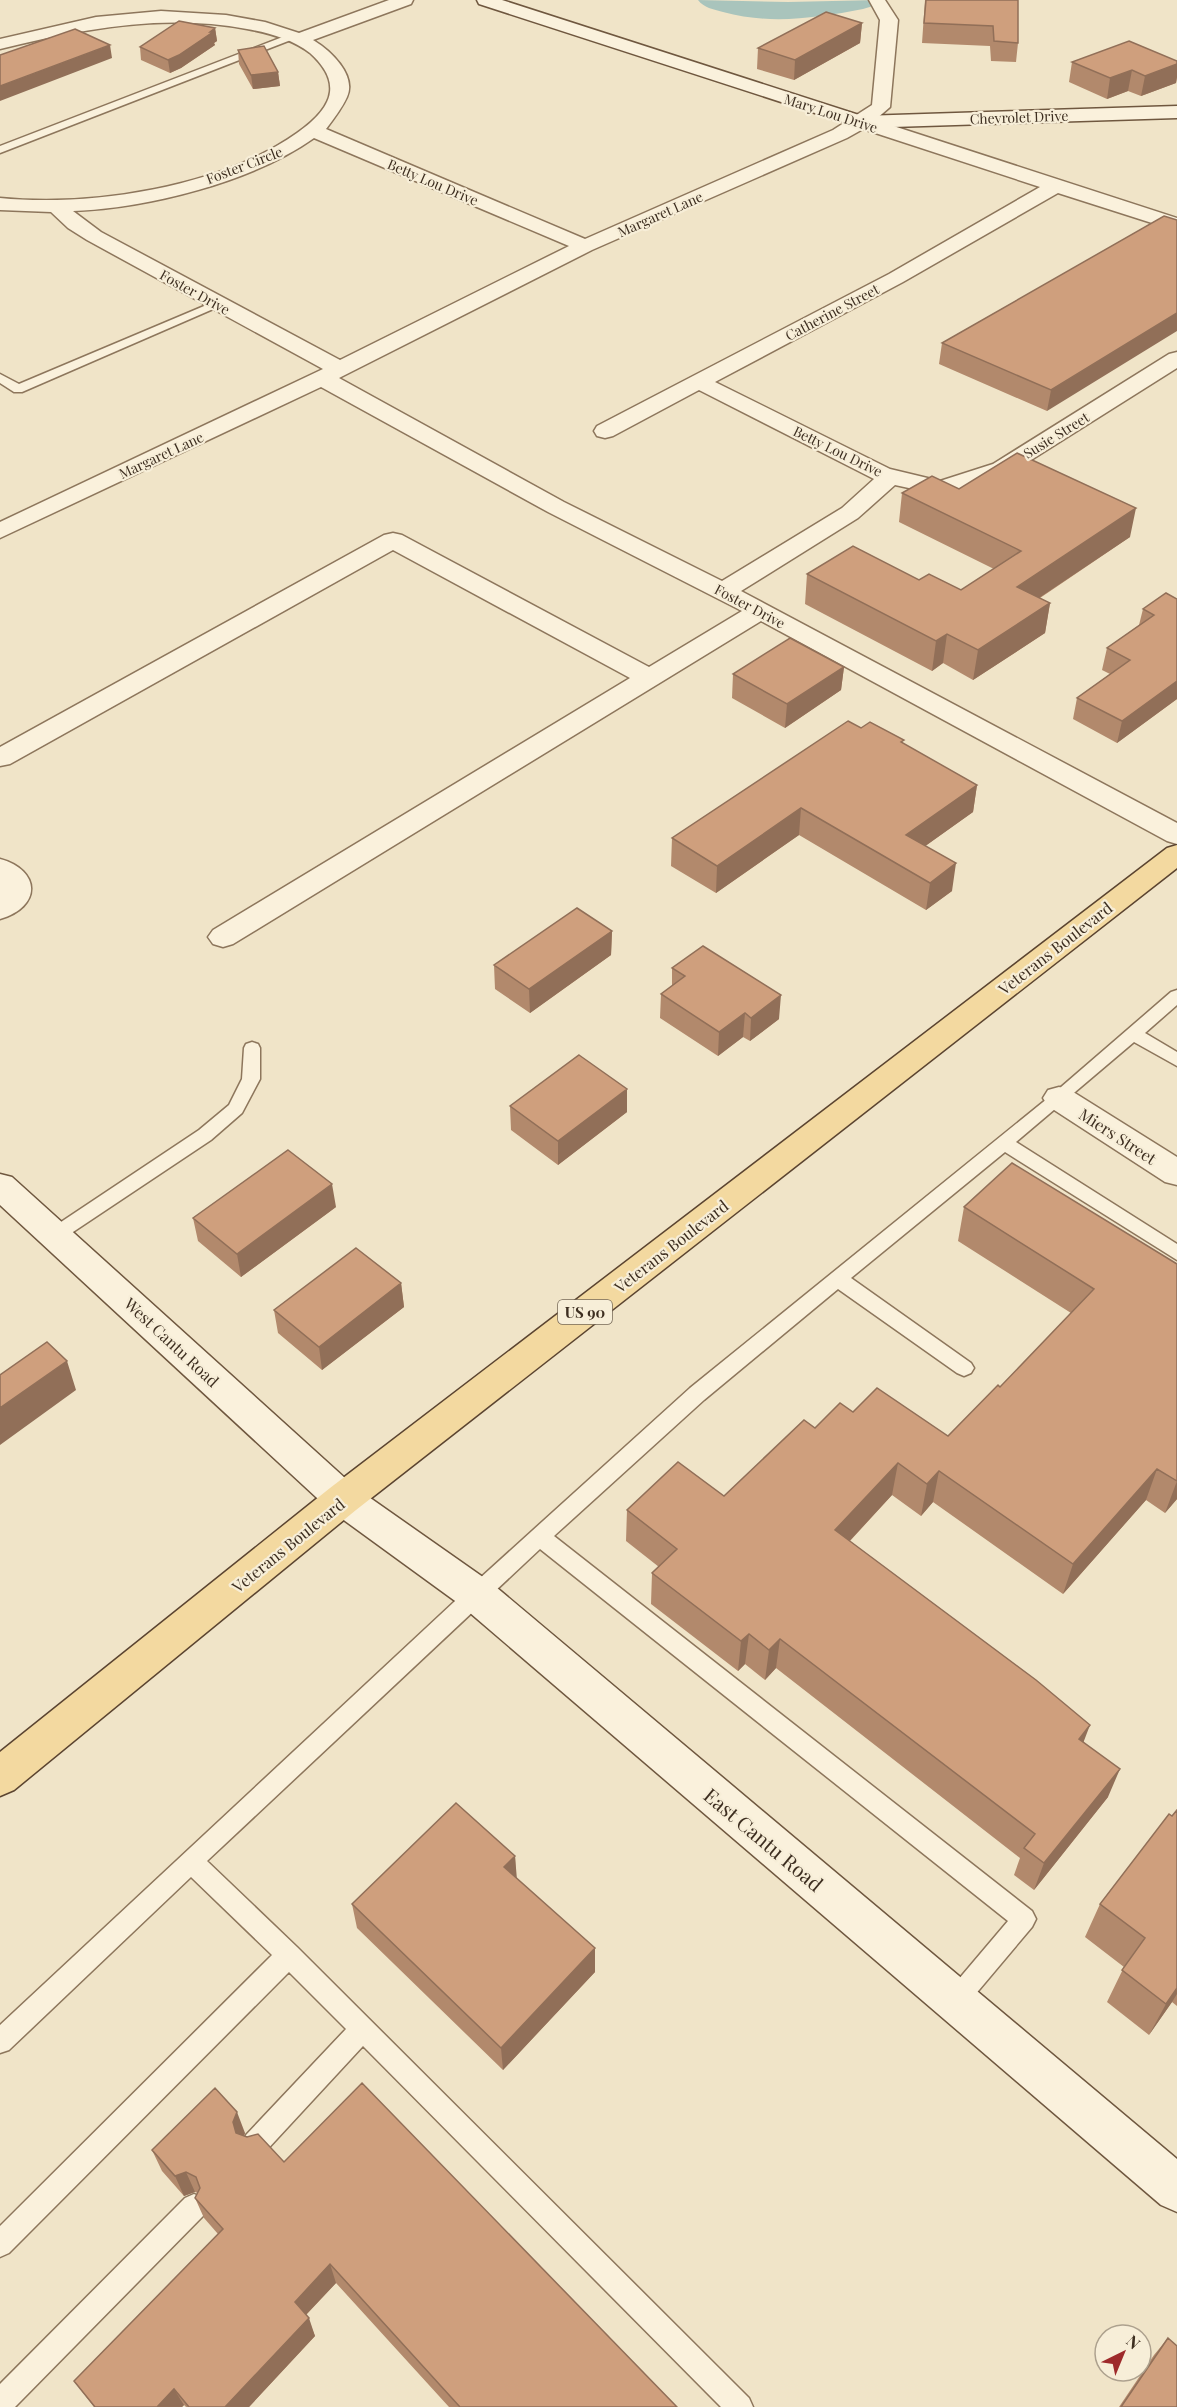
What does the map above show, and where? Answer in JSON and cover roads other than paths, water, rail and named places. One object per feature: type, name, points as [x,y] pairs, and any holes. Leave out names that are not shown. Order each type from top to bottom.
[{"type":"main road","name":"Veterans Boulevard","points":[[0,1777],[344,1499],[1177,854]]},
{"type":"street","points":[[296,38],[405,0]]},
{"type":"street","name":"Mary Lou Drive","points":[[485,0],[1177,225]]},
{"type":"street","name":"Margaret Lane","points":[[0,531],[330,373],[585,246],[840,134],[861,122],[881,107],[889,20],[877,0]]},
{"type":"street","name":"Foster Circle","points":[[0,44],[107,20],[171,15],[206,17],[240,22],[296,38],[311,45],[326,58],[340,85],[339,96],[332,111],[314,131],[298,143],[262,161],[200,182],[149,195],[58,208],[0,204]]},
{"type":"street","name":"Chevrolet Drive","points":[[861,122],[1177,112]]},
{"type":"street","name":"Betty Lou Drive","points":[[314,131],[585,246]]},
{"type":"street","name":"Catherine Street","points":[[604,431],[896,278],[1056,186]]},
{"type":"street","name":"Foster Drive","points":[[58,208],[94,237],[216,304],[556,507],[723,591],[1177,835]]},
{"type":"street","name":"Susie Street","points":[[891,477],[941,488],[1001,469],[1177,359]]},
{"type":"street","name":"Betty Lou Drive","points":[[699,382],[891,477],[850,513],[723,591]]},
{"type":"street","points":[[0,758],[393,540],[649,678]]},
{"type":"street","points":[[223,937],[760,611]]},
{"type":"street","points":[[0,868],[15,880],[15,900],[0,909]]},
{"type":"street","name":"Miers Street","points":[[1059,1098],[1177,1173]]},
{"type":"street","name":"West Cantu Road","points":[[0,1186],[344,1499]]},
{"type":"street","name":"East Cantu Road","points":[[344,1499],[476,1594],[1177,2189]]},
{"type":"lane","points":[[0,150],[296,38]]},
{"type":"lane","points":[[0,378],[18,389],[216,304]]},
{"type":"lane","points":[[0,2041],[476,1594],[697,1394],[1059,1098],[1177,996]]},
{"type":"lane","points":[[1133,1034],[1177,1060]]},
{"type":"lane","points":[[55,1235],[205,1135],[236,1109],[251,1079],[252,1048]]},
{"type":"lane","points":[[1004,1143],[1177,1253]]},
{"type":"lane","points":[[838,1279],[964,1368]]},
{"type":"lane","points":[[540,1537],[1024,1919],[955,2001]]},
{"type":"lane","points":[[191,1861],[289,1955],[740,2407]]},
{"type":"lane","points":[[0,2244],[289,1955]]},
{"type":"lane","points":[[255,2144],[363,2030]]},
{"type":"lane","points":[[3,2399],[194,2207]]},
{"type":"waterway","points":[[713,0],[732,6],[770,11],[806,10],[863,0]]}]
